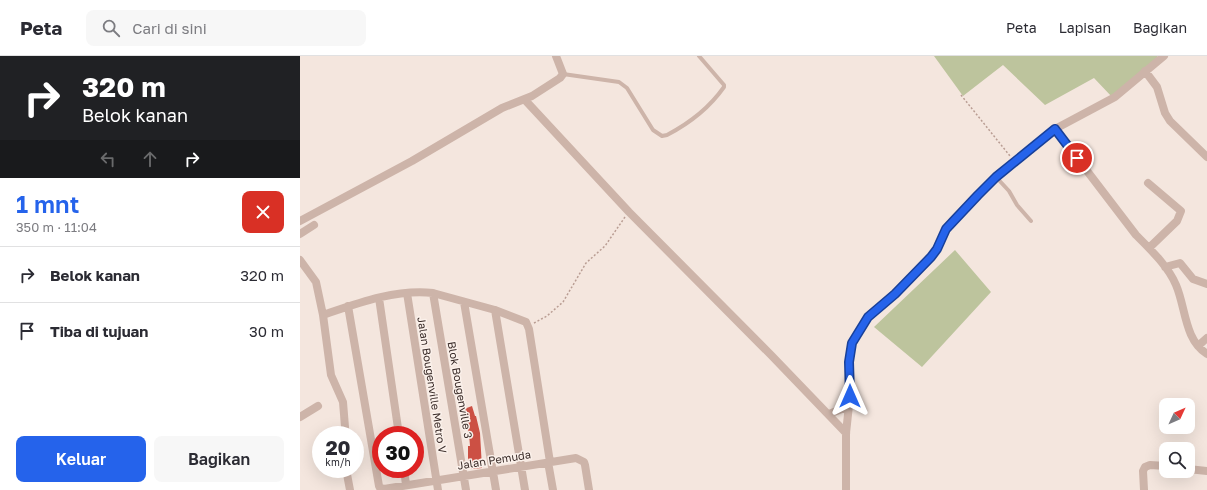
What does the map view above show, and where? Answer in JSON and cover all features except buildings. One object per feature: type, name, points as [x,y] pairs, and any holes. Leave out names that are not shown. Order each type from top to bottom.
[{"type":"street","points":[[300,221],[412,160],[502,108],[525,100],[560,78],[563,74],[556,56]]},
{"type":"street","points":[[846,490],[846,433],[849,406],[850,354],[852,343],[868,317],[895,294],[931,257],[937,249],[946,229],[953,220],[996,177],[1055,129],[1115,97],[1145,71],[1154,59],[1164,56]]},
{"type":"street","points":[[1145,71],[1157,87],[1165,113],[1170,120],[1207,157]]},
{"type":"street","points":[[525,100],[629,212],[846,433]]},
{"type":"street","points":[[1055,129],[1136,235],[1165,267],[1177,286],[1189,330],[1193,339],[1207,354]]},
{"type":"street","points":[[1148,183],[1181,211],[1177,221],[1149,248]]},
{"type":"street","points":[[300,234],[314,225]]},
{"type":"street","points":[[300,260],[316,282],[323,315],[330,375],[343,402],[345,426]]},
{"type":"street","points":[[1165,267],[1180,263],[1193,279],[1207,284]]},
{"type":"street","points":[[323,315],[366,300],[407,293],[433,293],[495,310],[522,320],[528,325],[553,490]]},
{"type":"street","name":"Jalan Bougenville Metro V","points":[[407,293],[438,490]]},
{"type":"street","name":"Blok Bougenville 3","points":[[433,293],[466,490]]},
{"type":"street","points":[[379,298],[398,426]]},
{"type":"street","points":[[464,302],[496,490]]},
{"type":"street","name":"Jalan Pemuda","points":[[348,306],[350,310],[378,486],[380,488],[384,489],[576,458],[585,465],[589,490]]},
{"type":"street","points":[[495,310],[524,490]]},
{"type":"street","points":[[1198,346],[1207,338]]},
{"type":"street","points":[[301,415],[318,406]]},
{"type":"street","points":[[828,414],[849,406]]},
{"type":"street","points":[[1144,490],[1143,471],[1145,466],[1159,466]]},
{"type":"street","points":[[1195,470],[1207,471]]},
{"type":"street","points":[[348,478],[350,490]]},
{"type":"street","points":[[405,478],[406,485]]},
{"type":"lane","points":[[563,74],[619,82],[623,84],[653,130],[662,136],[667,135],[694,118],[706,108],[724,87],[724,85],[699,56]]},
{"type":"lane","points":[[996,177],[1009,190],[1017,205],[1031,221]]},
{"type":"path","points":[[960,95],[1015,162]]},
{"type":"path","points":[[528,325],[548,316],[564,302],[586,263],[605,246],[629,212]]},
{"type":"green space","points":[[934,56],[1157,56],[1159,59],[1112,97],[1094,78],[1045,105],[1003,65],[963,96]]},
{"type":"green space","points":[[955,250],[991,292],[922,367],[874,327]]},
{"type":"route","points":[[850,396],[849,362],[852,343],[855,337],[868,317],[895,294],[931,257],[937,249],[946,229],[953,220],[996,177],[1055,129],[1077,158]]}]
